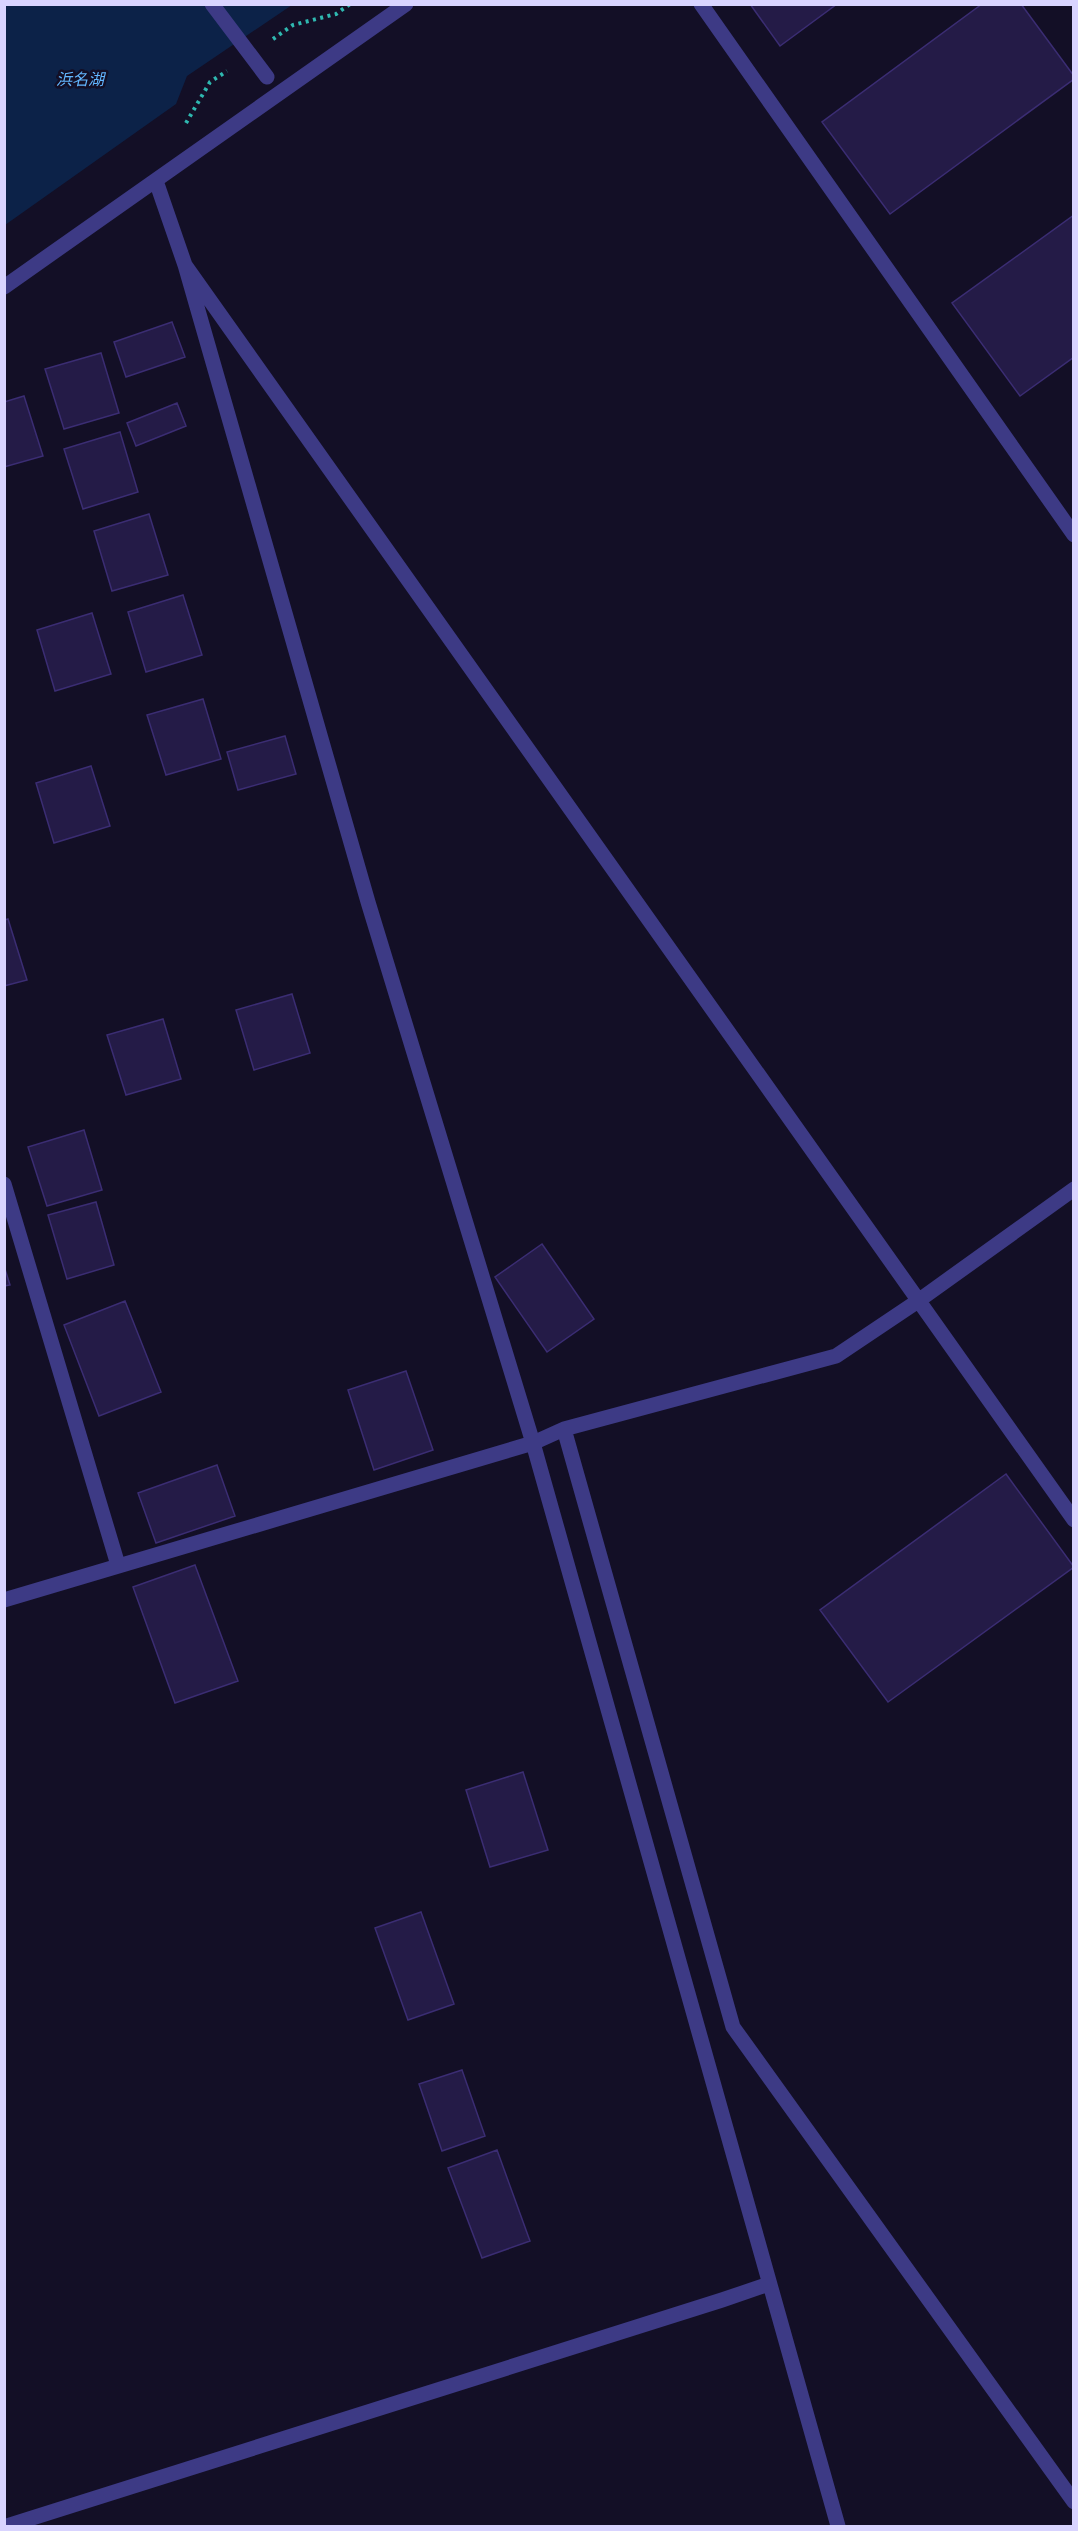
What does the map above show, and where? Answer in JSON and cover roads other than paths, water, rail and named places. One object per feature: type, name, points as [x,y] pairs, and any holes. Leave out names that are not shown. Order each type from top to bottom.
[{"type":"street","points":[[212,4],[280,94]]},
{"type":"street","points":[[4,287],[406,4]]},
{"type":"street","points":[[701,4],[1074,535]]},
{"type":"street","points":[[156,181],[185,265],[368,902],[533,1443],[838,2526]]},
{"type":"street","points":[[185,265],[1074,1520]]},
{"type":"street","points":[[4,1184],[118,1565]]},
{"type":"street","points":[[4,1600],[533,1443],[564,1429],[836,1356],[918,1301],[1074,1189]]},
{"type":"street","points":[[564,1429],[733,2026],[1074,2502]]},
{"type":"street","points":[[7,2526],[769,2284]]},
{"type":"water","name":"浜名湖","points":[[5,5],[292,5],[187,76],[176,104],[5,225]]}]
